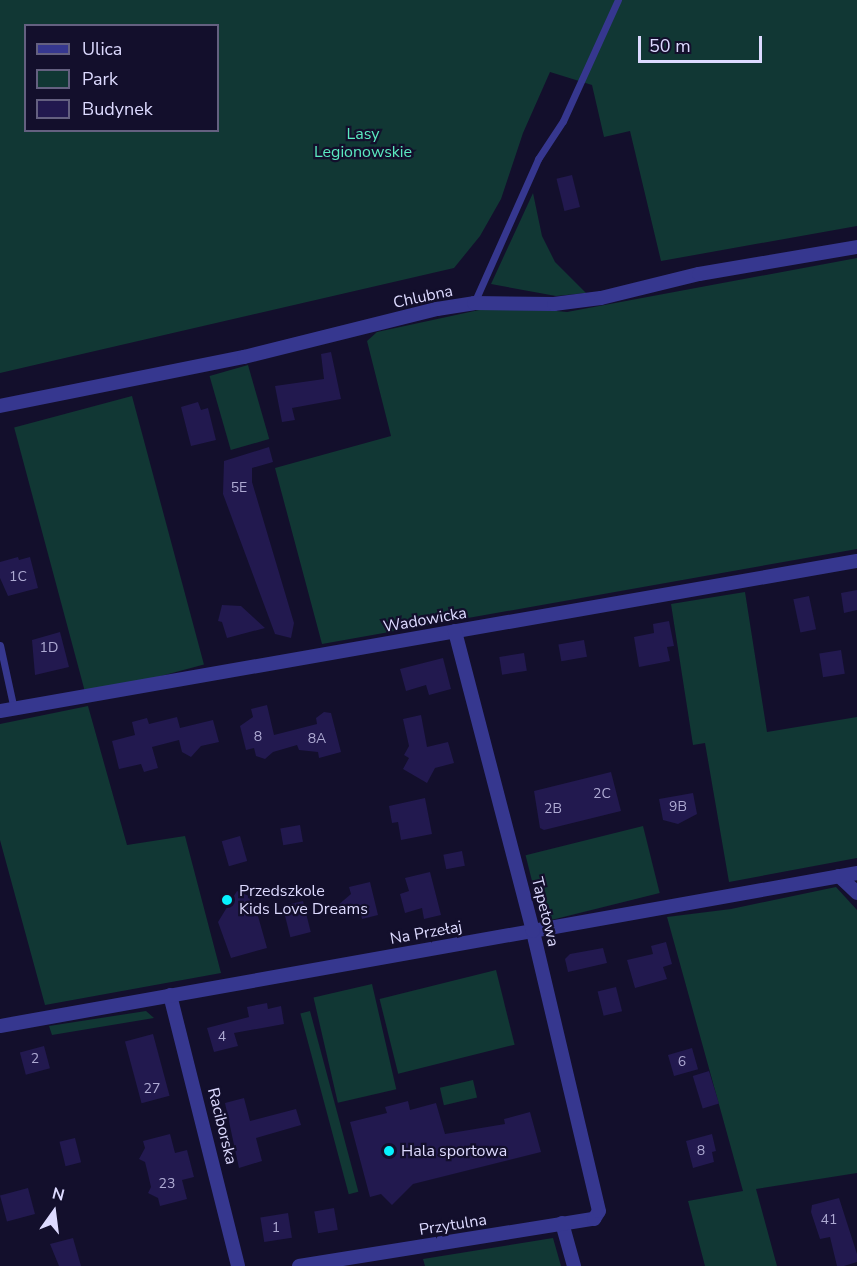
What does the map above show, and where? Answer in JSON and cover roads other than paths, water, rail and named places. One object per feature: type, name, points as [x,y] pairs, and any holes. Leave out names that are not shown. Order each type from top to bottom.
[{"type":"street","name":"Chlubna","points":[[0,406],[244,357],[474,303],[554,304],[602,298],[699,274],[857,247]]},
{"type":"street","name":"Wadowicka","points":[[0,711],[857,561]]},
{"type":"street","name":"Tapetowa","points":[[455,631],[533,931],[598,1202]]},
{"type":"street","name":"Na Przełaj","points":[[0,1026],[857,873]]},
{"type":"street","points":[[839,876],[857,893]]},
{"type":"street","name":"Raciborska","points":[[170,995],[238,1266]]},
{"type":"street","name":"Przytulna","points":[[299,1266],[594,1219],[599,1211],[598,1202]]},
{"type":"street","points":[[562,1223],[574,1266]]},
{"type":"lane","points":[[474,303],[538,159],[563,121],[618,0]]},
{"type":"lane","points":[[0,645],[15,709]]},
{"type":"place","name":"Przedszkole Kids Love Dreams","points":[[227,900]]},
{"type":"place","name":"Hala sportowa","points":[[389,1151]]},
{"type":"park label","name":"Lasy Legionowskie","points":[[363,143]]}]
